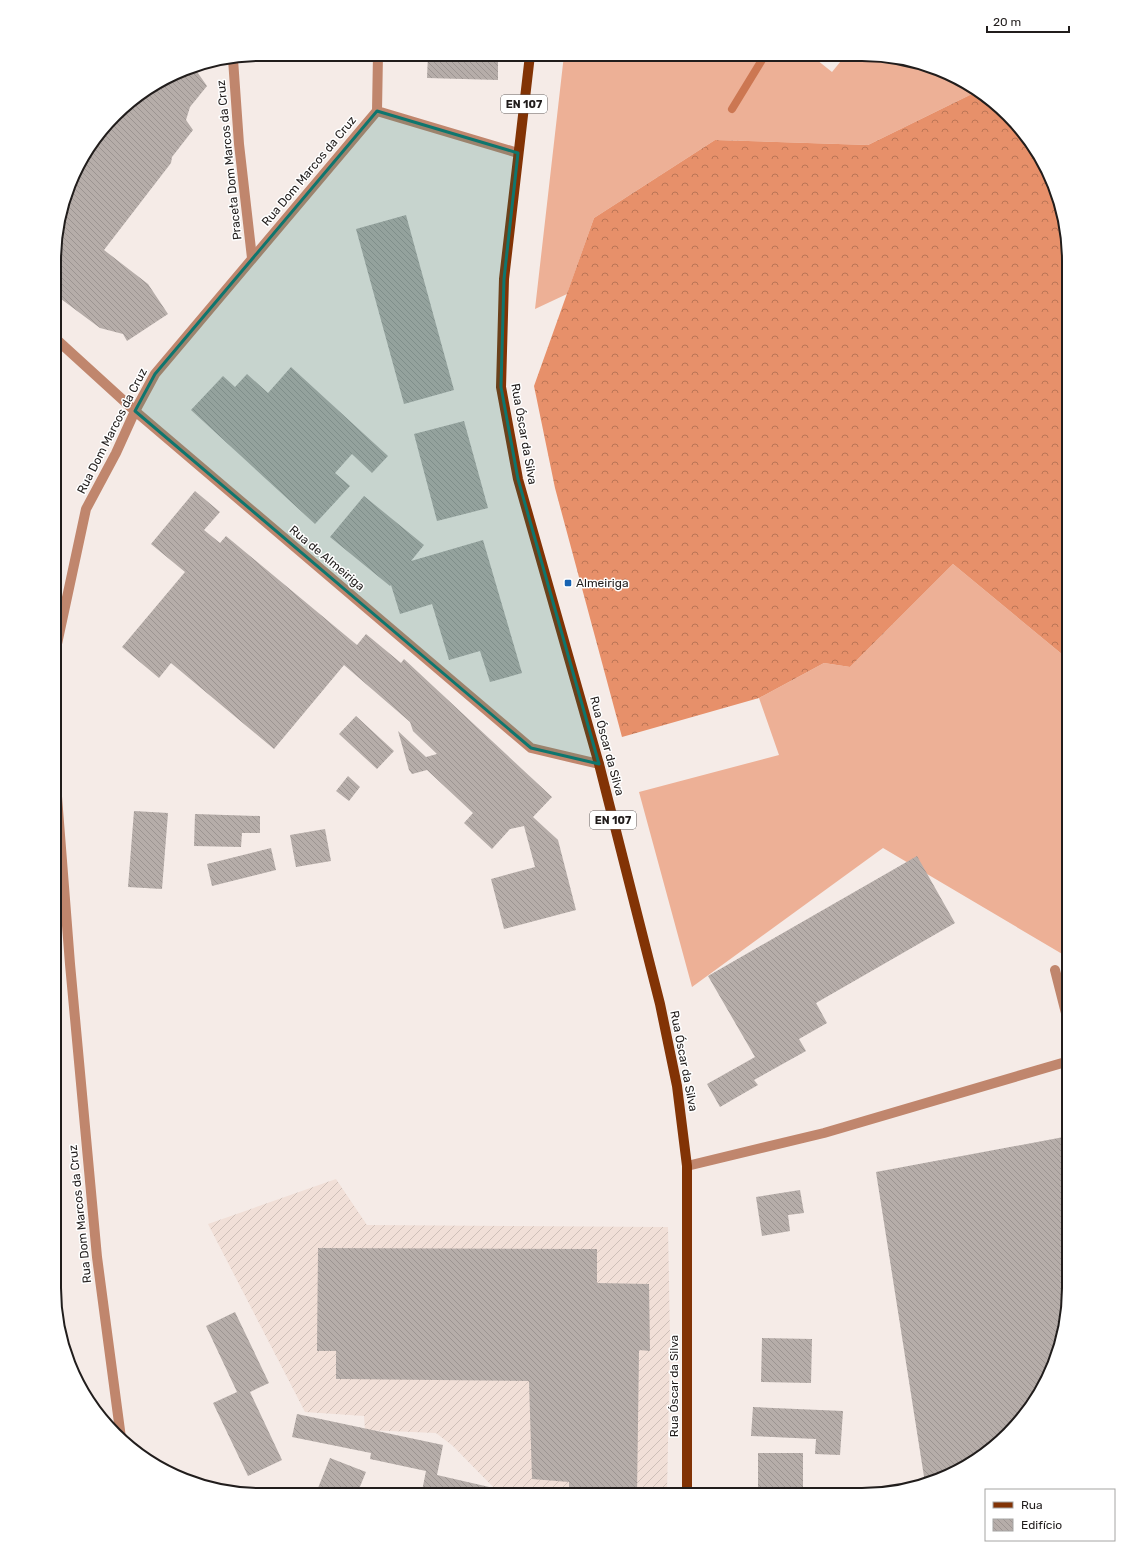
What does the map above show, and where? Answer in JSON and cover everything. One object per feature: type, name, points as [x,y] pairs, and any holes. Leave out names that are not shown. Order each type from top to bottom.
[{"type":"main road","name":"Rua Óscar da Silva","points":[[529,61],[504,279],[501,387],[518,479],[599,764],[660,1004],[677,1086],[687,1166],[687,1488]]},
{"type":"street","points":[[378,61],[377,111],[518,153]]},
{"type":"street","name":"Praceta Dom Marcos da Cruz","points":[[233,63],[239,144],[252,258]]},
{"type":"street","name":"Rua Dom Marcos da Cruz","points":[[61,625],[86,509],[116,454],[135,411],[155,374],[377,111]]},
{"type":"street","name":"Rua de Almeiriga","points":[[61,344],[135,411],[531,748],[599,764]]},
{"type":"street","name":"Rua Dom Marcos da Cruz","points":[[61,848],[97,1257],[120,1429]]},
{"type":"street","points":[[1055,970],[1062,998]]},
{"type":"street","points":[[687,1166],[824,1133],[1062,1063]]},
{"type":"highlighted area","points":[[377,111],[518,153],[504,279],[501,387],[518,479],[599,764],[531,748],[135,411],[155,374]]},
{"type":"shaded area","points":[[563,61],[818,61],[832,72],[841,61],[875,61],[914,68],[938,76],[972,94],[868,145],[715,140],[594,218],[567,294],[535,309]]},
{"type":"shaded area","points":[[953,564],[1062,654],[1062,954],[883,848],[692,987],[639,792],[779,755],[759,698],[824,663],[850,667]]},
{"type":"shaded area","points":[[336,1179],[367,1225],[668,1227],[670,1338],[667,1488],[494,1488],[453,1446],[436,1433],[365,1430],[364,1416],[305,1412],[208,1224]]},
{"type":"green space","points":[[972,94],[994,111],[1021,139],[1035,161],[1047,185],[1055,209],[1062,248],[1062,654],[953,564],[850,667],[824,663],[759,698],[622,737],[555,488],[534,386],[594,218],[715,140],[868,145]]},
{"type":"building","points":[[428,61],[498,61],[498,80],[427,78]]},
{"type":"building","points":[[197,72],[207,86],[190,107],[186,120],[193,130],[172,157],[171,163],[104,250],[148,284],[168,314],[127,341],[123,334],[100,328],[61,299],[61,248],[68,209],[76,185],[88,161],[102,139],[129,111],[139,102],[161,88],[185,76]]},
{"type":"building","points":[[406,215],[454,390],[404,404],[356,229]]},
{"type":"building","points":[[291,367],[388,456],[372,473],[352,454],[335,473],[350,486],[315,524],[191,410],[223,376],[235,387],[247,374],[268,393]]},
{"type":"building","points":[[464,421],[488,508],[437,521],[414,434]]},
{"type":"building","points":[[195,491],[220,512],[204,530],[220,543],[226,536],[357,645],[366,634],[401,663],[404,659],[552,797],[533,817],[558,840],[576,910],[504,929],[491,879],[535,867],[524,826],[510,829],[492,849],[464,823],[473,813],[427,770],[412,774],[409,770],[398,731],[426,757],[437,754],[413,731],[410,722],[344,665],[274,749],[171,663],[159,678],[122,647],[185,572],[151,544]]},
{"type":"building","points":[[364,496],[424,545],[411,561],[483,540],[522,673],[490,682],[480,651],[449,660],[432,604],[400,614],[391,585],[390,586],[330,537]]},
{"type":"building","points":[[356,716],[394,751],[377,769],[339,734]]},
{"type":"building","points":[[348,776],[360,787],[349,801],[336,791]]},
{"type":"building","points":[[134,811],[168,813],[162,889],[128,887]]},
{"type":"building","points":[[195,814],[260,816],[260,833],[242,833],[241,847],[194,846]]},
{"type":"building","points":[[325,829],[331,861],[296,867],[290,835]]},
{"type":"building","points":[[271,848],[276,870],[212,886],[207,864]]},
{"type":"building","points":[[917,856],[955,923],[816,1003],[827,1023],[799,1039],[806,1051],[754,1080],[758,1085],[720,1107],[707,1084],[755,1057],[708,976]]},
{"type":"building","points":[[1062,1137],[1062,1301],[1055,1340],[1047,1364],[1035,1388],[1021,1410],[994,1438],[984,1447],[962,1461],[938,1473],[924,1478],[876,1172]]},
{"type":"building","points":[[800,1190],[804,1213],[788,1215],[790,1231],[762,1236],[756,1197]]},
{"type":"building","points":[[318,1248],[597,1249],[597,1283],[649,1284],[650,1351],[639,1350],[637,1488],[569,1488],[569,1482],[532,1479],[529,1381],[336,1379],[336,1351],[317,1351]]},
{"type":"building","points":[[235,1312],[269,1383],[250,1392],[282,1460],[248,1476],[213,1403],[237,1392],[206,1326]]},
{"type":"building","points":[[762,1338],[812,1339],[811,1383],[761,1382]]},
{"type":"building","points":[[753,1407],[843,1411],[840,1455],[815,1454],[816,1439],[751,1436]]},
{"type":"building","points":[[297,1414],[443,1445],[437,1475],[494,1488],[423,1488],[426,1471],[370,1459],[371,1453],[292,1437]]},
{"type":"building","points":[[758,1453],[803,1453],[803,1488],[758,1488]]},
{"type":"building","points":[[330,1458],[366,1472],[359,1488],[318,1488]]},
{"type":"waterway","points":[[732,109],[761,61]]},
{"type":"place","name":"Almeiriga","points":[[568,583]]}]
